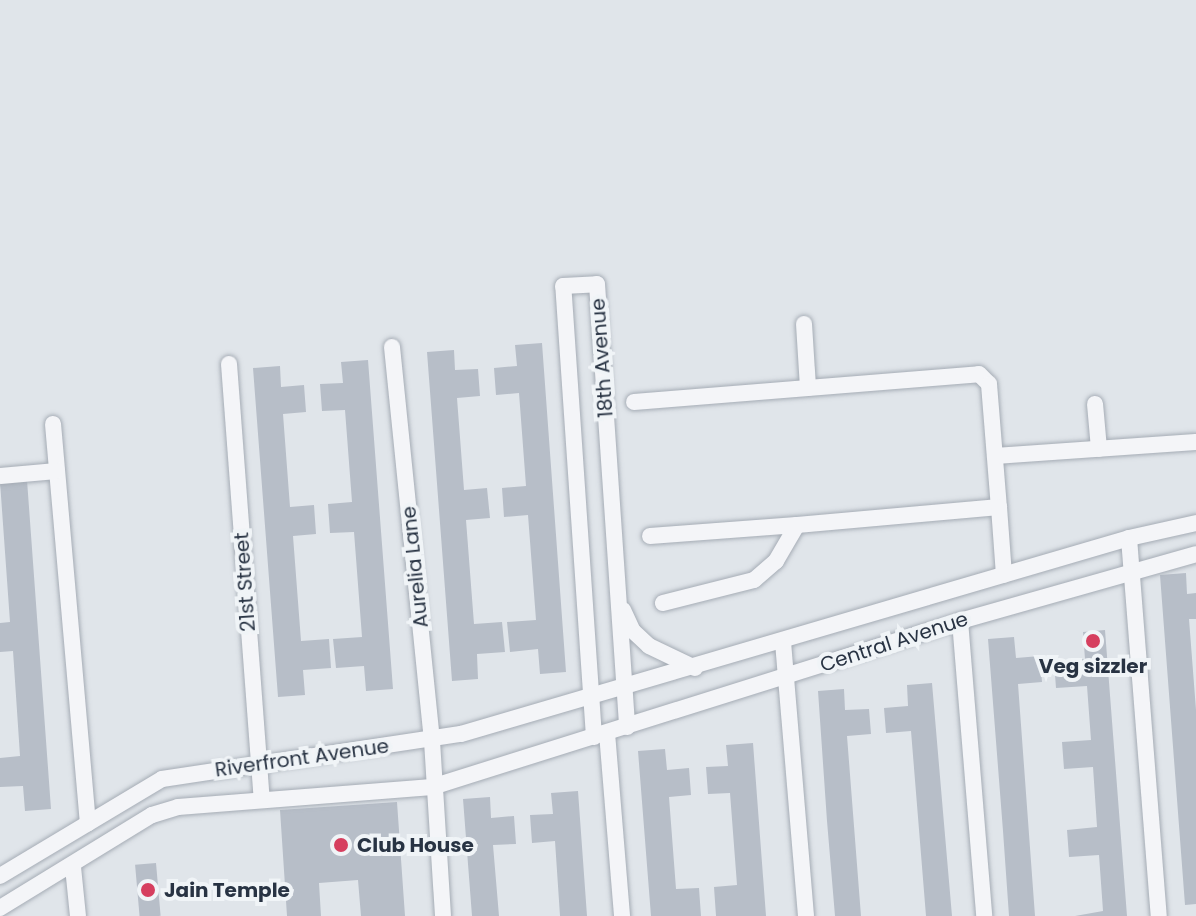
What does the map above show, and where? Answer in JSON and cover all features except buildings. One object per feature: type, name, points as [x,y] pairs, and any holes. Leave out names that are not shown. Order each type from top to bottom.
[{"type":"street","name":"18th Avenue","points":[[622,916],[601,735],[591,699],[563,286],[597,284],[627,727]]},
{"type":"street","points":[[804,324],[808,388]]},
{"type":"street","name":"Aurelia Lane","points":[[392,347],[432,741],[432,787],[443,916]]},
{"type":"street","name":"21st Street","points":[[229,364],[262,799]]},
{"type":"street","points":[[634,402],[979,374],[989,384],[1004,575]]},
{"type":"street","points":[[1095,404],[1099,449]]},
{"type":"street","points":[[53,424],[88,823]]},
{"type":"street","points":[[995,456],[1196,442]]},
{"type":"street","points":[[0,476],[57,471]]},
{"type":"street","points":[[650,536],[999,507]]},
{"type":"street","name":"Central Avenue","points":[[625,688],[1129,538],[1196,523]]},
{"type":"street","points":[[663,603],[754,580],[776,561],[797,525]]},
{"type":"street","points":[[1129,538],[1159,916]]},
{"type":"street","name":"Central Avenue","points":[[601,735],[1132,568],[1196,554]]},
{"type":"street","points":[[617,597],[633,631],[649,646],[695,668]]},
{"type":"street","points":[[960,621],[984,916]]},
{"type":"street","points":[[783,642],[806,916]]},
{"type":"street","name":"Riverfront Avenue","points":[[0,876],[162,779],[258,763],[432,741],[625,688]]},
{"type":"street","name":"Riverfront Avenue","points":[[0,908],[73,867],[152,815],[178,807],[432,787],[601,735]]},
{"type":"street","points":[[73,867],[78,916]]},
{"type":"place","name":"Veg sizzler","points":[[1093,641]]},
{"type":"place","name":"Club House","points":[[341,845]]},
{"type":"place","name":"Jain Temple","points":[[148,890]]}]
